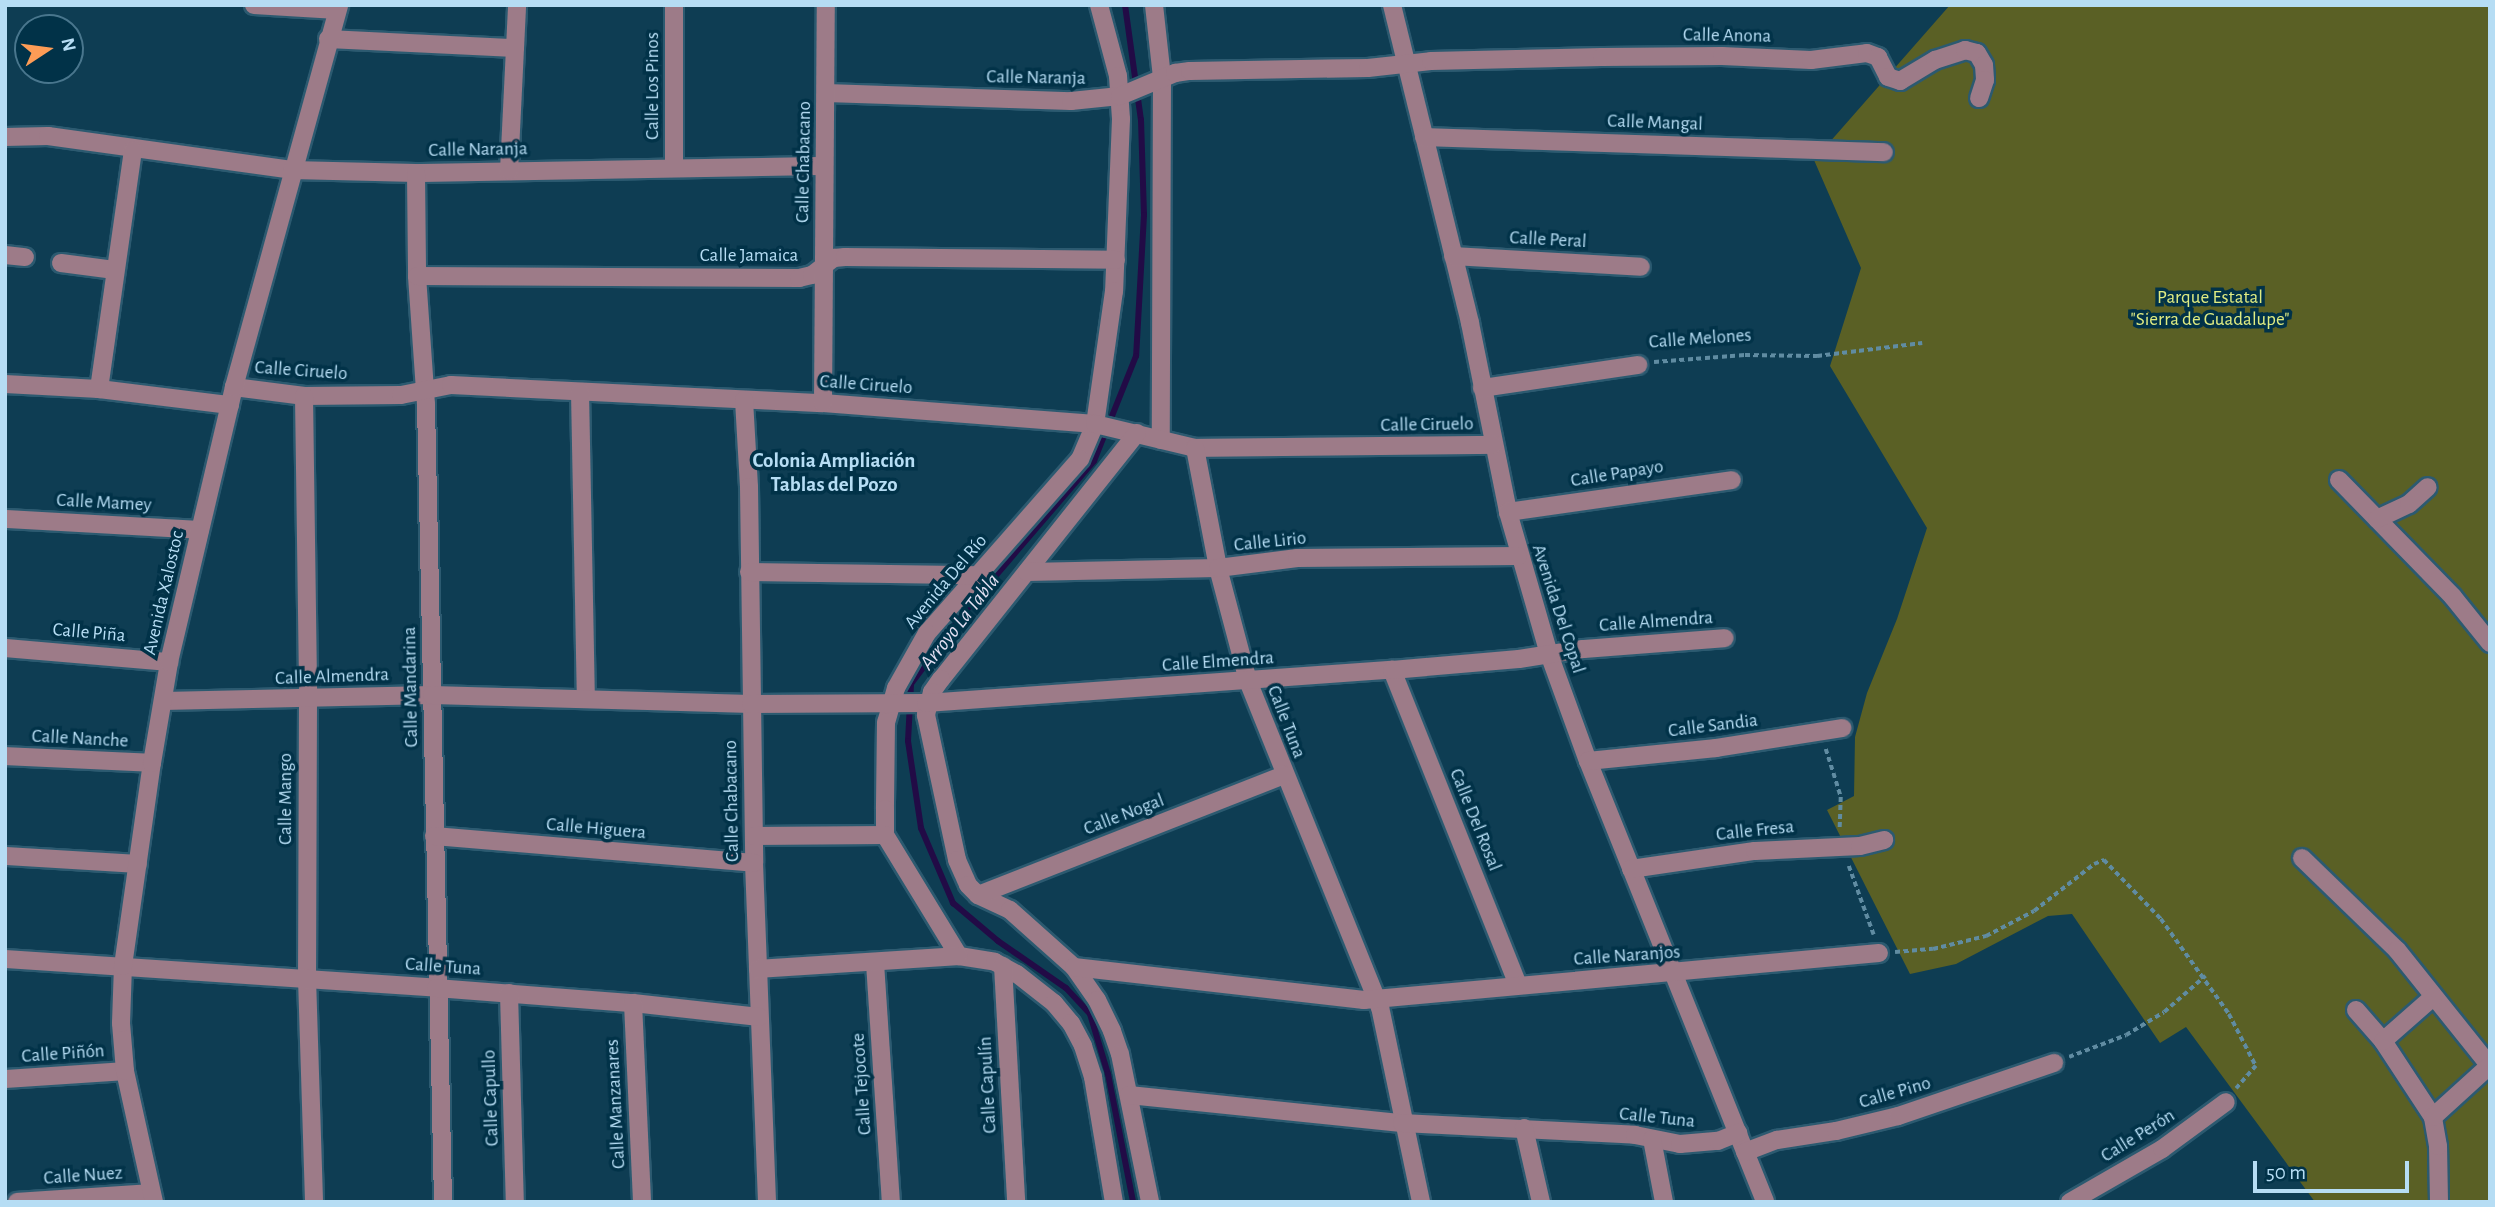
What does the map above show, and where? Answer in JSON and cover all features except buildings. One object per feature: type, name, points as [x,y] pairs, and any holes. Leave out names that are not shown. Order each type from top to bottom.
[{"type":"street","points":[[254,5],[338,8]]},
{"type":"street","points":[[509,171],[517,5]]},
{"type":"street","name":"Calle Los Pinos","points":[[674,5],[674,167]]},
{"type":"street","name":"Calle Chabacano","points":[[823,402],[826,5]]},
{"type":"street","name":"Avenida Del Río","points":[[885,835],[886,722],[927,634],[1080,459],[1105,426],[1125,94],[1100,5]]},
{"type":"street","points":[[1154,5],[1161,440]]},
{"type":"street","name":"Avenida Del Copal","points":[[1392,5],[1453,256],[1518,556],[1549,654],[1588,761],[1765,1202]]},
{"type":"street","name":"Avenida Xalostoc","points":[[152,1197],[125,1071],[121,1023],[124,966],[152,764],[169,662],[234,387],[338,8]]},
{"type":"street","points":[[328,38],[515,48]]},
{"type":"street","name":"Calle Anona","points":[[1405,65],[1431,61],[1602,57],[1722,56],[1811,60],[1867,53],[1878,57],[1891,80],[1900,81],[1953,51],[1972,50],[1984,65],[1985,80],[1979,98]]},
{"type":"street","points":[[1125,94],[1157,80],[1190,71],[1405,65]]},
{"type":"street","name":"Calle Naranja","points":[[826,93],[1071,101],[1125,94]]},
{"type":"street","name":"Calle Naranja","points":[[5,137],[48,136],[133,150],[292,170],[416,173],[824,166]]},
{"type":"street","name":"Calle Mangal","points":[[1424,137],[1884,152]]},
{"type":"street","points":[[99,389],[133,150]]},
{"type":"street","name":"Calle Mandarina","points":[[416,173],[417,275],[424,388],[443,1202]]},
{"type":"street","points":[[5,255],[25,257]]},
{"type":"street","name":"Calle Peral","points":[[1453,256],[1641,267]]},
{"type":"street","name":"Calle Jamaica","points":[[417,275],[799,278],[812,275],[834,258],[845,257],[1116,260]]},
{"type":"street","points":[[61,263],[115,270]]},
{"type":"street","name":"Calle Melones","points":[[1482,387],[1638,365]]},
{"type":"street","points":[[5,384],[99,389],[230,405]]},
{"type":"street","name":"Calle Ciruelo","points":[[234,387],[304,396],[401,395],[451,384],[580,393],[823,402],[1105,426],[1195,448],[1493,445]]},
{"type":"street","points":[[580,393],[586,697]]},
{"type":"street","name":"Calle Mango","points":[[304,396],[308,699],[307,978],[314,1202]]},
{"type":"street","name":"Calle Chabacano","points":[[744,400],[754,863],[767,1202]]},
{"type":"street","points":[[1137,433],[941,679],[927,703],[927,727],[957,860],[968,885],[978,895],[1010,910],[1074,967],[1097,1000],[1112,1031],[1129,1096],[1150,1202]]},
{"type":"street","name":"Calle Tuna","points":[[1195,448],[1218,568],[1248,681],[1377,999],[1421,1202]]},
{"type":"street","name":"Calle Papayo","points":[[1507,512],[1732,480]]},
{"type":"street","points":[[2339,480],[2454,597],[2490,643]]},
{"type":"street","points":[[2377,519],[2409,504],[2428,487]]},
{"type":"street","name":"Calle Mamey","points":[[5,519],[200,530]]},
{"type":"street","name":"Calle Lirio","points":[[1027,572],[1218,568],[1297,558],[1518,556]]},
{"type":"street","points":[[749,572],[977,576]]},
{"type":"street","name":"Calle Almendra","points":[[1549,654],[1725,638]]},
{"type":"street","name":"Calle Piña","points":[[5,648],[169,662]]},
{"type":"street","name":"Calle Elmendra","points":[[894,704],[1248,681],[1549,654]]},
{"type":"street","name":"Calle Del Rosal","points":[[1392,670],[1518,985]]},
{"type":"street","name":"Calle Almendra","points":[[163,701],[432,695],[586,697],[751,704],[894,704]]},
{"type":"street","name":"Calle Sandia","points":[[1588,761],[1716,748],[1842,727]]},
{"type":"street","name":"Calle Nanche","points":[[5,756],[152,764]]},
{"type":"street","name":"Calle Nogal","points":[[978,895],[1284,775]]},
{"type":"street","points":[[754,836],[885,835],[959,956]]},
{"type":"street","name":"Calle Higuera","points":[[434,836],[754,863]]},
{"type":"street","name":"Calle Fresa","points":[[1631,869],[1755,850],[1840,846],[1884,840]]},
{"type":"street","points":[[5,856],[138,864]]},
{"type":"street","points":[[2302,858],[2397,950],[2490,1066],[2433,1117]]},
{"type":"street","name":"Calle Naranjos","points":[[1377,999],[1879,954]]},
{"type":"street","points":[[758,969],[959,956],[980,957],[1003,966],[1054,1003],[1071,1023],[1083,1046],[1093,1077],[1114,1202]]},
{"type":"street","points":[[5,959],[124,966]]},
{"type":"street","name":"Calle Tejocote","points":[[875,963],[891,1202]]},
{"type":"street","name":"Calle Tuna","points":[[124,966],[509,993],[759,1017]]},
{"type":"street","name":"Calle Capulín","points":[[1003,966],[1016,1202]]},
{"type":"street","points":[[1074,967],[1352,1000],[1377,999]]},
{"type":"street","name":"Calle Capullo","points":[[509,993],[515,1202]]},
{"type":"street","points":[[2383,1041],[2433,997]]},
{"type":"street","name":"Calle Manzanares","points":[[633,1003],[642,1202]]},
{"type":"street","points":[[2356,1010],[2383,1041],[2433,1117],[2438,1146],[2438,1202]]},
{"type":"street","name":"Calle Pino","points":[[1745,1152],[1777,1140],[1836,1132],[1898,1116],[2054,1063]]},
{"type":"street","name":"Calle Piñón","points":[[5,1079],[125,1071]]},
{"type":"street","name":"Calle Tuna","points":[[1129,1096],[1402,1123],[1524,1128],[1700,1144],[1738,1133]]},
{"type":"street","name":"Calle Perón","points":[[2070,1202],[2162,1149],[2226,1102]]},
{"type":"street","points":[[1524,1128],[1541,1202]]},
{"type":"street","points":[[1652,1139],[1664,1202]]},
{"type":"street","name":"Calle Nuez","points":[[17,1202],[152,1197]]},
{"type":"path","name":"Calle Melones","points":[[1638,365],[1745,355],[1817,356],[1922,344]]},
{"type":"path","points":[[1820,732],[1841,797],[1840,846],[1857,880],[1879,954],[1933,949],[1986,936],[2034,911],[2102,859],[2109,862],[2161,919],[2205,976],[2256,1066],[2226,1102]]},
{"type":"path","points":[[2054,1063],[2126,1035],[2164,1012],[2205,976]]},
{"type":"green space","name":"Parque Estatal \"Sierra de Guadalupe\"","points":[[1950,5],[2490,5],[2490,1202],[2315,1202],[2186,1027],[2160,1043],[2072,914],[2048,916],[1956,964],[1910,974],[1827,810],[1854,796],[1855,737],[1867,693],[1897,619],[1927,528],[1830,366],[1861,268],[1814,160]]},
{"type":"waterway","name":"Arroyo La Tabla","points":[[1125,5],[1141,120],[1144,215],[1136,356],[1094,461],[968,608],[911,684],[908,741],[921,828],[953,903],[998,941],[1066,988],[1090,1014],[1108,1074],[1133,1202]]},
{"type":"district","name":"Colonia Ampliación Tablas del Pozo","points":[[834,473]]}]
